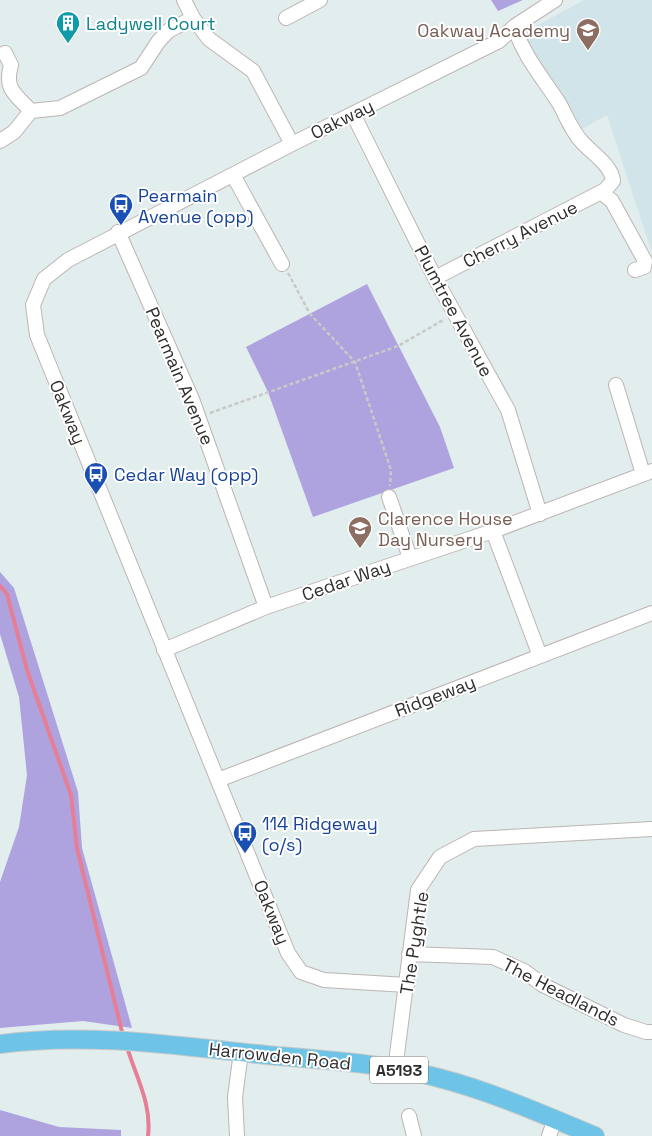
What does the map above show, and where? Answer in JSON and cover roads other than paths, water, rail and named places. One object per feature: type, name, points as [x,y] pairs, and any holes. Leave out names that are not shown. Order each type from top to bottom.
[{"type":"main road","name":"Harrowden Road","points":[[0,1044],[62,1038],[192,1047],[395,1070],[437,1077],[479,1089],[595,1136]]},
{"type":"street","points":[[184,0],[193,18],[209,39],[252,71],[292,144]]},
{"type":"street","name":"Oakway","points":[[407,985],[324,980],[301,972],[288,953],[36,335],[32,305],[44,279],[68,260],[118,232],[499,41],[514,27],[555,0]]},
{"type":"street","points":[[286,18],[317,1]]},
{"type":"street","points":[[0,141],[14,132],[31,111],[60,108],[141,68],[158,42],[168,31],[193,18]]},
{"type":"street","points":[[514,27],[522,50],[560,105],[574,133],[612,175],[613,182],[603,191],[612,201],[645,261],[644,267],[635,270]]},
{"type":"street","points":[[5,53],[11,64],[7,78],[9,87],[31,111]]},
{"type":"street","name":"Plumtree Avenue","points":[[353,114],[435,278],[508,410],[540,514]]},
{"type":"street","points":[[233,175],[282,264]]},
{"type":"street","name":"Cherry Avenue","points":[[435,278],[603,191]]},
{"type":"street","name":"Pearmain Avenue","points":[[118,232],[199,418],[266,607]]},
{"type":"street","name":"Cedar Way","points":[[164,650],[266,607],[540,514],[647,472],[616,385]]},
{"type":"street","points":[[388,497],[410,558]]},
{"type":"street","points":[[493,530],[540,656]]},
{"type":"street","name":"Ridgeway","points":[[218,780],[652,613]]},
{"type":"street","name":"The Pyghtle","points":[[395,1070],[418,890],[440,857],[474,839],[652,829]]},
{"type":"street","name":"The Headlands","points":[[409,954],[493,957],[524,970],[543,985],[624,1025],[652,1032]]},
{"type":"street","points":[[237,1136],[235,1097],[241,1052]]},
{"type":"street","points":[[409,1116],[414,1136]]},
{"type":"street","points":[[549,1136],[555,1119]]},
{"type":"waterway","points":[[0,586],[7,594],[27,670],[71,795],[77,848],[123,1036]]},
{"type":"waterway","points":[[127,1047],[148,1113],[148,1136]]},
{"type":"place","name":"Ladywell Court","points":[[68,44]]},
{"type":"place","name":"Oakway Academy","points":[[588,51]]},
{"type":"place","name":"Pearmain Avenue (opp)","points":[[121,226]]},
{"type":"place","name":"Cedar Way (opp)","points":[[96,495]]},
{"type":"place","name":"Clarence House Day Nursery","points":[[360,549]]},
{"type":"place","name":"114 Ridgeway (o/s)","points":[[245,854]]}]
